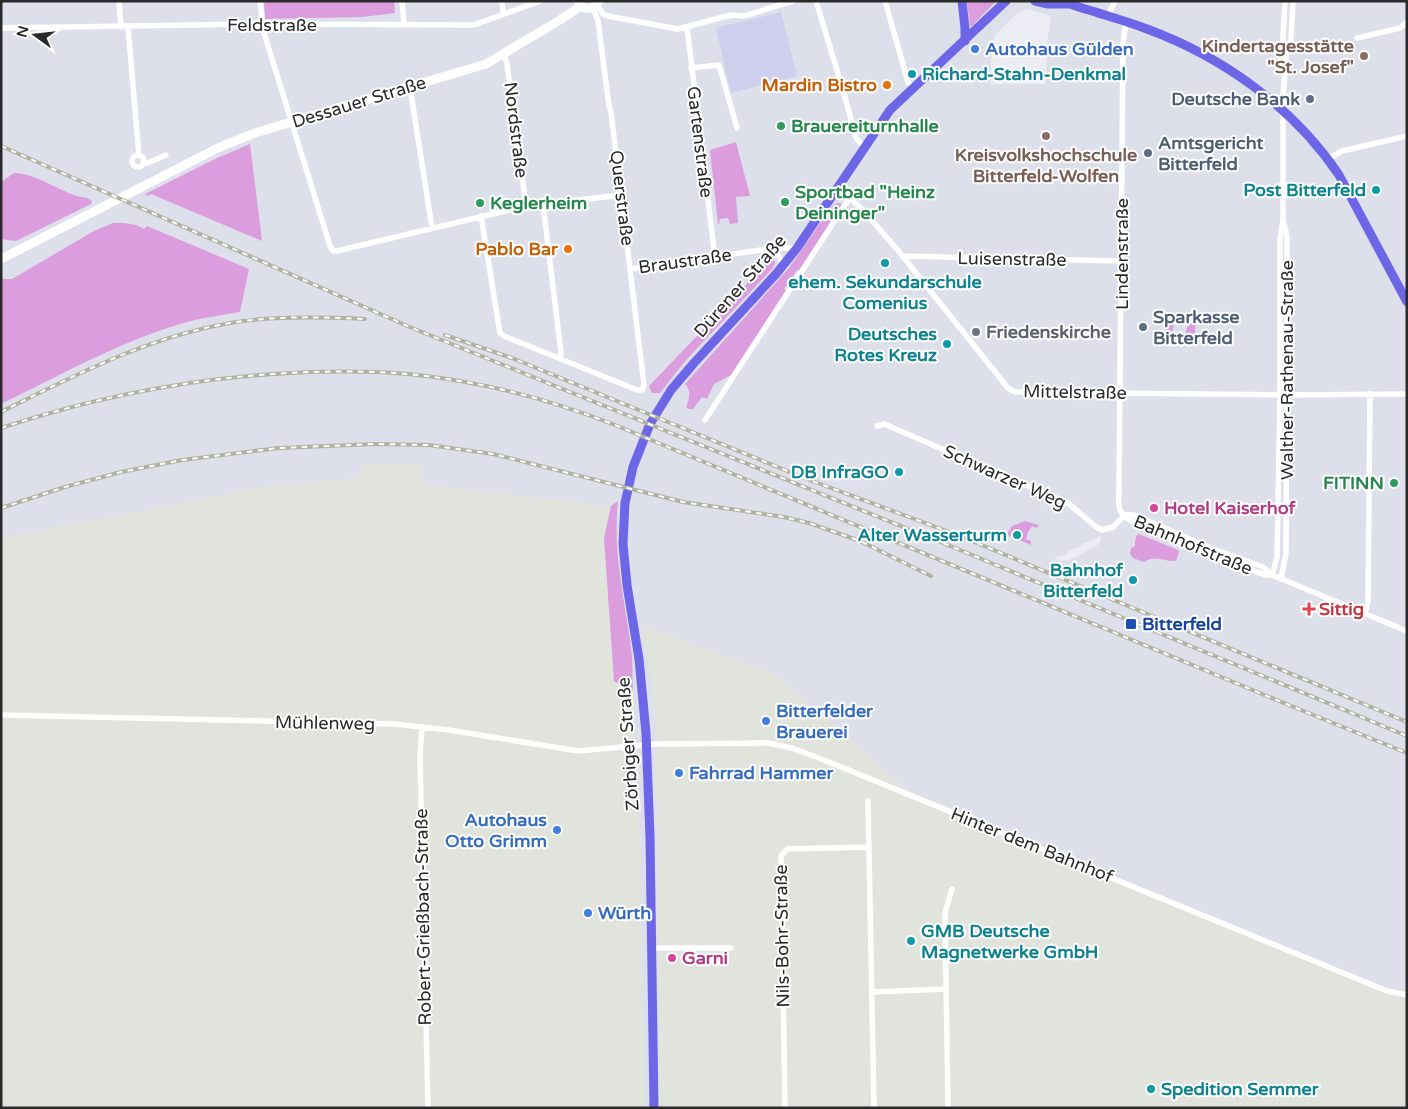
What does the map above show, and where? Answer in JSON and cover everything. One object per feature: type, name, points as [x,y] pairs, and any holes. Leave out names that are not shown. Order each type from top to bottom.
[{"type":"main road","points":[[962,1],[965,28],[964,42]]},
{"type":"main road","name":"Dürener Straße","points":[[671,390],[797,248],[890,110],[1006,1]]},
{"type":"main road","points":[[1035,1],[1048,4],[1066,3],[1177,41],[1214,60],[1256,88],[1284,111],[1328,159],[1339,175],[1407,302]]},
{"type":"main road","name":"Zörbiger Straße","points":[[654,1108],[647,745],[639,659],[624,565],[623,518],[627,491],[636,456],[650,424],[671,390]]},
{"type":"street","points":[[119,1],[125,27],[139,156],[143,159],[143,163]]},
{"type":"street","points":[[260,1],[262,25],[291,123],[333,251],[526,206],[622,194]]},
{"type":"street","points":[[402,1],[404,24]]},
{"type":"street","points":[[502,1],[503,14]]},
{"type":"street","name":"Feldstraße","points":[[1,28],[474,25],[540,1]]},
{"type":"street","points":[[596,4],[603,14],[608,16],[678,29],[732,15],[744,16],[793,1]]},
{"type":"street","points":[[816,1],[856,138],[864,147]]},
{"type":"street","points":[[885,1],[908,82],[913,88]]},
{"type":"street","points":[[1108,16],[1114,1]]},
{"type":"street","name":"Walther-Rathenau-Straße","points":[[1272,575],[1277,556],[1287,236],[1283,221],[1286,56],[1283,38],[1285,1]]},
{"type":"street","name":"Walther-Rathenau-Straße","points":[[1286,56],[1291,40],[1293,1]]},
{"type":"street","name":"Dessauer Straße","points":[[1,259],[220,147],[247,136],[486,64],[560,20],[579,4],[586,9],[596,4]]},
{"type":"street","name":"Querstraße","points":[[560,359],[637,390],[642,390],[644,385],[622,194],[596,4]]},
{"type":"street","name":"Lindenstraße","points":[[1125,515],[1120,509],[1119,499],[1123,42],[1126,22]]},
{"type":"street","points":[[1357,38],[1400,28],[1407,22]]},
{"type":"street","name":"Gartenstraße","points":[[687,27],[715,258]]},
{"type":"street","name":"Nordstraße","points":[[504,54],[507,64],[526,206]]},
{"type":"street","points":[[692,68],[719,65],[737,128]]},
{"type":"street","points":[[410,87],[432,228]]},
{"type":"street","points":[[1328,159],[1342,151],[1407,136]]},
{"type":"street","points":[[139,156],[132,159],[133,164],[138,167],[143,163],[148,163],[166,155]]},
{"type":"street","name":"Mittelstraße","points":[[838,188],[850,197],[902,256],[1008,388],[1015,392],[1283,395],[1407,394]]},
{"type":"street","name":"Dürener Straße","points":[[705,420],[850,197]]},
{"type":"street","points":[[481,216],[500,332],[504,336],[560,359],[561,353],[543,204]]},
{"type":"street","name":"Braustraße","points":[[630,269],[784,247],[797,248]]},
{"type":"street","points":[[770,250],[778,256],[783,265]]},
{"type":"street","name":"Luisenstraße","points":[[902,256],[1122,261]]},
{"type":"street","points":[[1365,614],[1368,601],[1370,394]]},
{"type":"street","name":"Walther-Rathenau-Straße","points":[[1281,579],[1286,553],[1283,395]]},
{"type":"street","name":"Schwarzer Weg","points":[[877,426],[884,424],[1068,503],[1102,530],[1113,527],[1125,515]]},
{"type":"street","name":"Bahnhofstraße","points":[[1125,515],[1133,522],[1175,541],[1264,574],[1272,575],[1407,631]]},
{"type":"street","name":"Mühlenweg","points":[[1,715],[394,724],[578,751],[647,745]]},
{"type":"street","name":"Robert-Grießbach-Straße","points":[[422,727],[420,757],[428,1108]]},
{"type":"street","name":"Hinter dem Bahnhof","points":[[647,745],[761,743],[801,751],[1387,991],[1407,995]]},
{"type":"street","points":[[868,801],[874,1108]]},
{"type":"street","name":"Nils-Bohr-Straße","points":[[785,1108],[781,856],[787,849],[869,847]]},
{"type":"street","points":[[948,1108],[945,913],[952,889]]},
{"type":"street","points":[[652,948],[731,948]]},
{"type":"street","points":[[872,992],[946,989]]},
{"type":"shaded area","points":[[264,1],[394,1],[395,13],[362,17],[265,19]]},
{"type":"shaded area","points":[[967,1],[996,1],[970,26]]},
{"type":"shaded area","points":[[1028,9],[1051,17],[1047,43],[1046,84],[990,84],[992,42],[996,34],[1016,14]]},
{"type":"shaded area","points":[[781,12],[797,76],[731,93],[716,28]]},
{"type":"shaded area","points":[[736,142],[750,196],[736,197],[738,223],[730,224],[728,218],[719,219],[720,223],[718,224],[710,150]]},
{"type":"shaded area","points":[[250,144],[262,241],[151,194],[147,196],[145,194],[217,158]]},
{"type":"shaded area","points":[[14,173],[28,175],[74,195],[88,198],[92,201],[91,204],[16,241],[1,239],[1,182]]},
{"type":"shaded area","points":[[842,204],[801,269],[796,271],[784,289],[786,291],[731,375],[714,384],[707,399],[702,397],[693,409],[688,409],[686,407],[689,392],[685,384],[789,268],[833,205]]},
{"type":"shaded area","points":[[113,223],[133,224],[144,229],[147,226],[249,269],[240,312],[191,321],[142,337],[94,358],[1,404],[1,279],[12,279],[94,231]]},
{"type":"shaded area","points":[[769,257],[774,260],[773,268],[686,360],[660,393],[652,393],[649,386],[765,265],[761,259]]},
{"type":"shaded area","points":[[1165,315],[1190,315],[1183,323],[1178,322],[1174,324],[1172,334],[1165,340]]},
{"type":"shaded area","points":[[1196,319],[1194,345],[1169,345],[1176,337],[1181,339],[1185,337],[1187,327]]},
{"type":"shaded area","points":[[361,463],[423,463],[423,484],[611,506],[604,538],[614,680],[633,692],[637,767],[645,1108],[1,1108],[1,538],[263,487],[361,477]]},
{"type":"shaded area","points":[[618,501],[618,561],[632,657],[633,692],[614,681],[604,538],[611,506]]},
{"type":"shaded area","points":[[1025,521],[1039,525],[1036,528],[1032,526],[1028,532],[1026,539],[1031,541],[1031,545],[1008,535],[1012,526]]},
{"type":"shaded area","points":[[1139,534],[1178,550],[1176,561],[1156,558],[1144,562],[1133,558],[1130,554],[1131,548],[1135,546],[1137,535]]},
{"type":"shaded area","points":[[1099,536],[1101,539],[1098,545],[1072,559],[1061,561],[1053,558],[1066,555],[1069,550],[1080,547],[1083,543],[1094,540]]},
{"type":"shaded area","points":[[642,626],[774,673],[907,789],[1407,1001],[1407,1108],[659,1108],[657,726]]},
{"type":"railway","points":[[1,146],[412,328],[960,550],[1407,736]]},
{"type":"railway","points":[[1,412],[119,356],[179,335],[243,321],[274,318],[365,319]]},
{"type":"railway","points":[[445,335],[512,358],[807,479],[960,536],[1407,722]]},
{"type":"railway","points":[[1,428],[77,406],[153,389],[270,374],[309,372],[397,373],[450,379],[522,394],[569,408],[615,425],[1407,753]]},
{"type":"railway","points":[[1,508],[65,487],[121,472],[182,460],[279,448],[375,444],[429,445],[493,454],[683,502],[784,517],[809,523],[860,541],[931,576]]},
{"type":"place","name":"Autohaus Gülden","points":[[975,49]]},
{"type":"place","name":"Kindertagesstätte \"St. Josef\"","points":[[1364,56]]},
{"type":"place","name":"Richard-Stahn-Denkmal","points":[[912,74]]},
{"type":"place","name":"Mardin Bistro","points":[[887,85]]},
{"type":"place","name":"Deutsche Bank","points":[[1310,99]]},
{"type":"place","name":"Brauereiturnhalle","points":[[781,126]]},
{"type":"place","name":"Kreisvolkshochschule Bitterfeld-Wolfen","points":[[1046,136]]},
{"type":"place","name":"Amtsgericht Bitterfeld","points":[[1148,153]]},
{"type":"place","name":"Post Bitterfeld","points":[[1376,190]]},
{"type":"place","name":"Sportbad \"Heinz Deininger\"","points":[[785,202]]},
{"type":"place","name":"Keglerheim","points":[[480,203]]},
{"type":"place","name":"Pablo Bar","points":[[568,249]]},
{"type":"place","name":"ehem. Sekundarschule Comenius","points":[[885,263]]},
{"type":"place","name":"Sparkasse Bitterfeld","points":[[1143,327]]},
{"type":"place","name":"Friedenskirche","points":[[976,332]]},
{"type":"place","name":"Deutsches Rotes Kreuz","points":[[947,344]]},
{"type":"place","name":"DB InfraGO","points":[[899,472]]},
{"type":"place","name":"FITINN","points":[[1394,483]]},
{"type":"place","name":"Hotel Kaiserhof","points":[[1154,508]]},
{"type":"place","name":"Alter Wasserturm","points":[[1017,535]]},
{"type":"place","name":"Bahnhof Bitterfeld","points":[[1133,580]]},
{"type":"place","name":"Sittig","points":[[1309,609]]},
{"type":"place","name":"Bitterfeld","points":[[1131,624]]},
{"type":"place","name":"Bitterfelder Brauerei","points":[[766,721]]},
{"type":"place","name":"Fahrrad Hammer","points":[[679,773]]},
{"type":"place","name":"Autohaus Otto Grimm","points":[[557,830]]},
{"type":"place","name":"Würth","points":[[588,913]]},
{"type":"place","name":"GMB Deutsche Magnetwerke GmbH","points":[[911,941]]},
{"type":"place","name":"Garni","points":[[672,958]]},
{"type":"place","name":"Spedition Semmer","points":[[1151,1089]]}]
